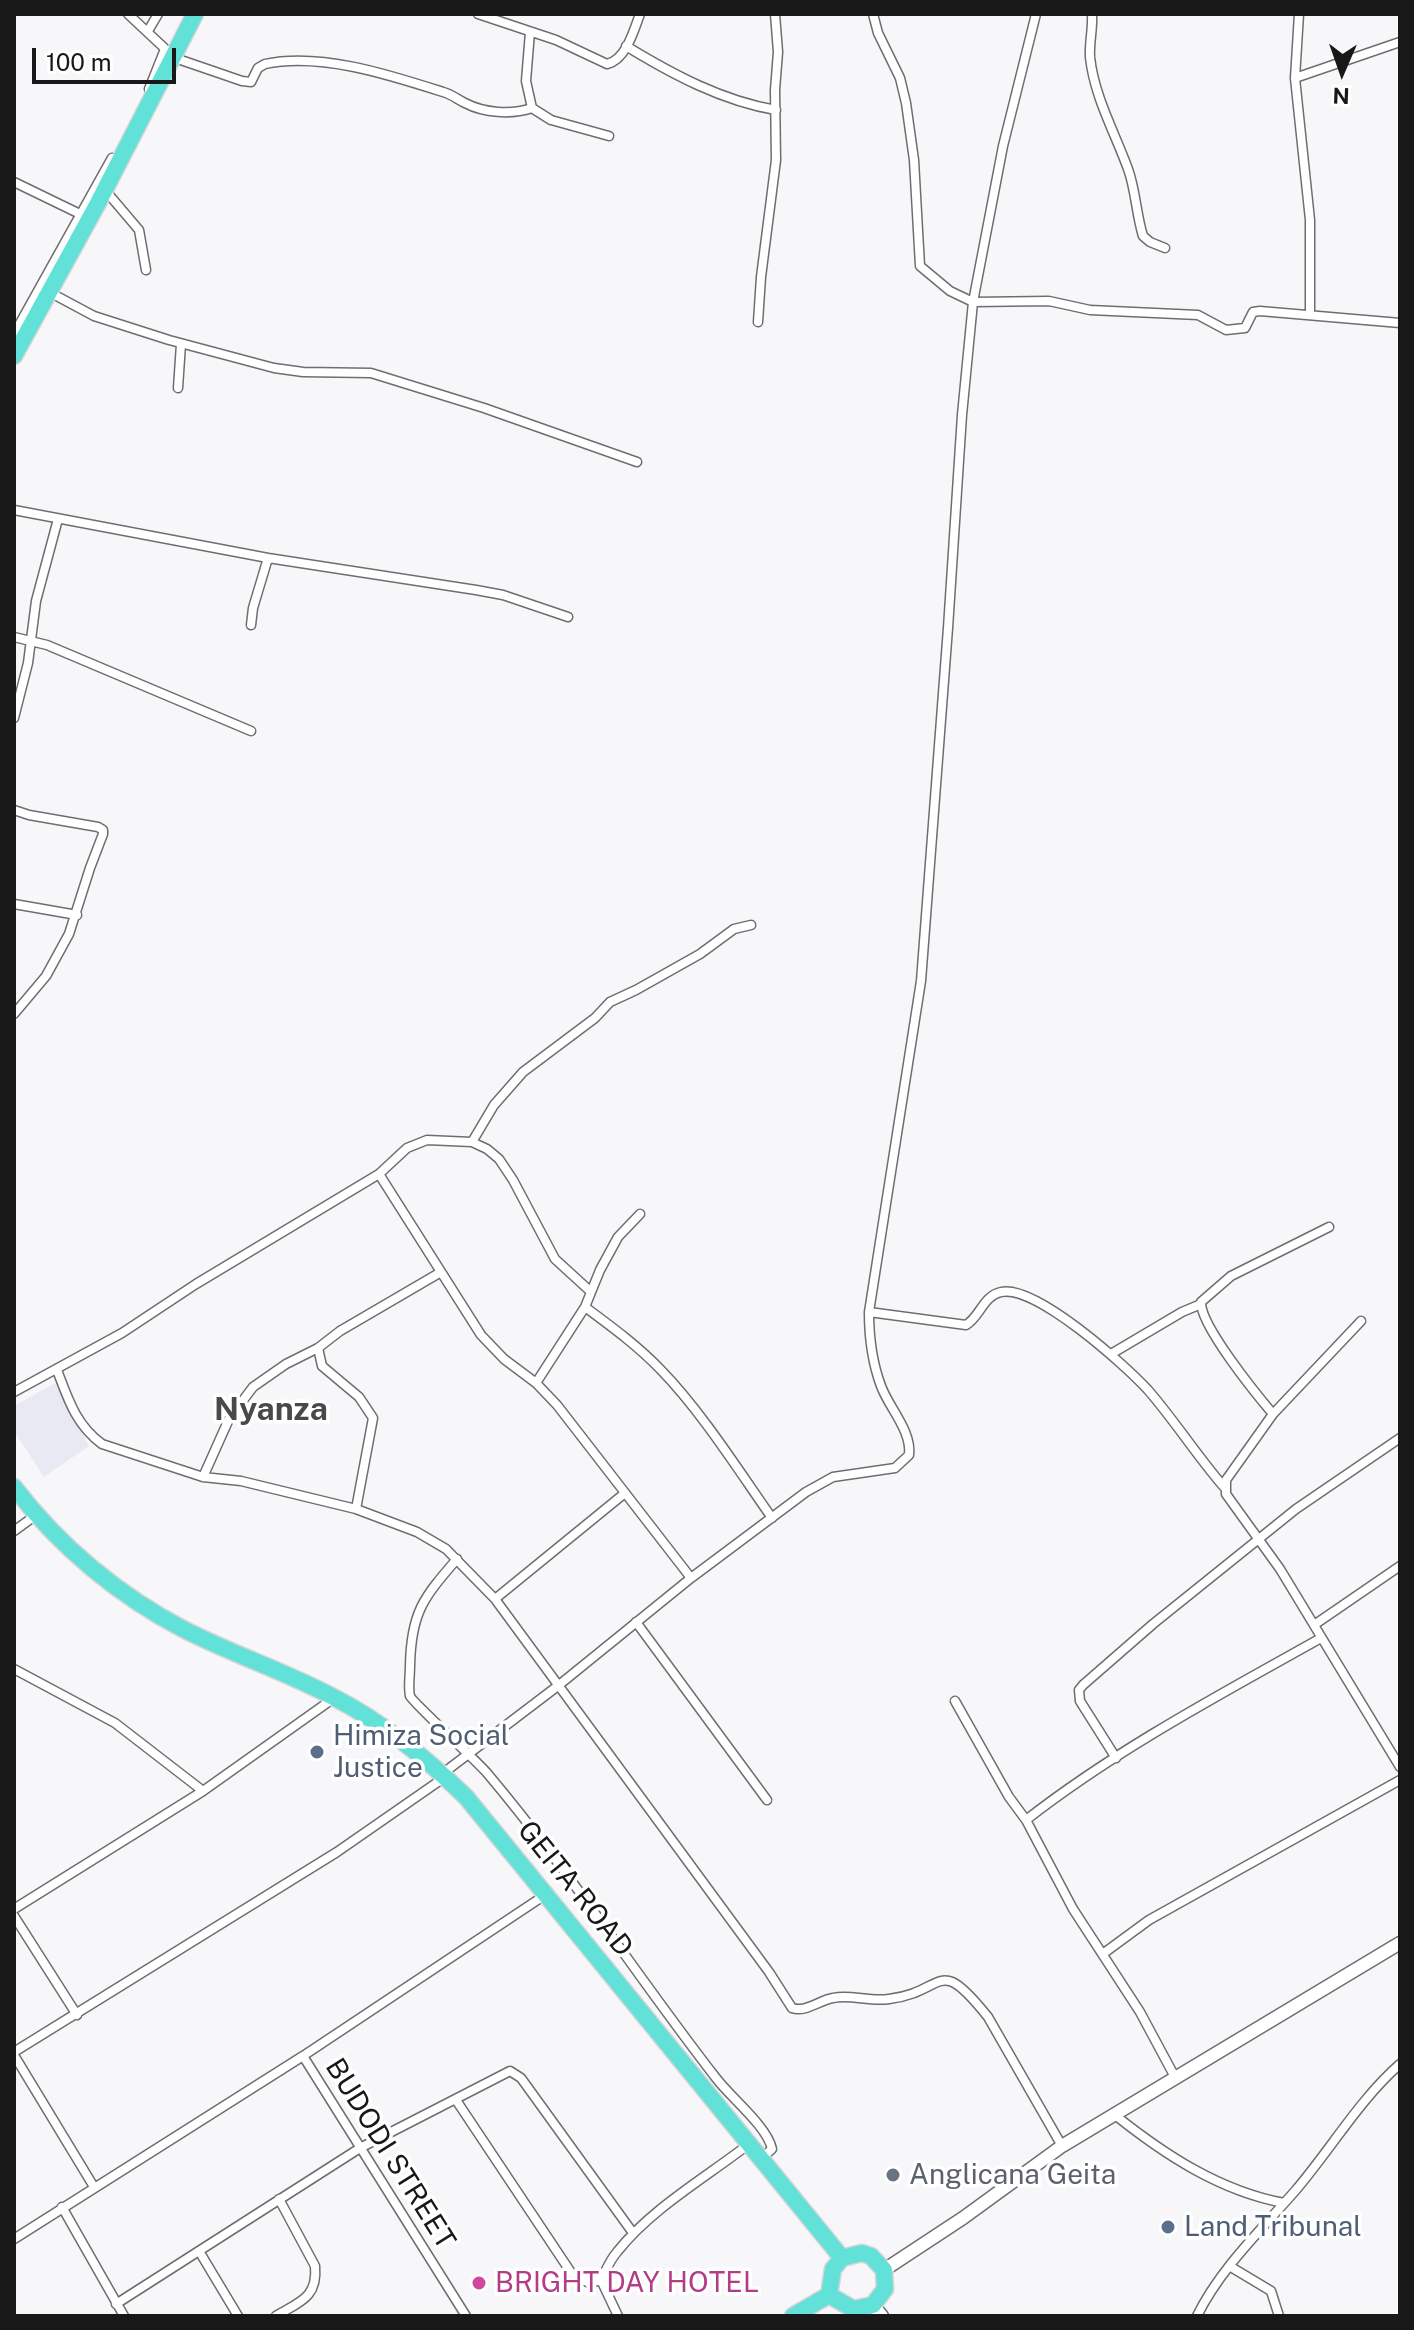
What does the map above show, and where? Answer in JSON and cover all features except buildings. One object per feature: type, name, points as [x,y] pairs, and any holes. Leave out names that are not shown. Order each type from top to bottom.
[{"type":"highway","points":[[14,356],[105,190],[170,53],[195,14]]},
{"type":"highway","name":"GEITA ROAD","points":[[14,1487],[67,1547],[140,1603],[186,1630],[335,1698],[398,1738],[444,1775],[466,1797],[842,2258]]},
{"type":"highway","points":[[862,2253],[871,2256],[884,2270],[885,2289],[878,2311],[853,2309],[829,2295],[833,2269],[842,2258],[862,2253]]},
{"type":"highway","points":[[793,2316],[829,2295]]},
{"type":"street","points":[[128,14],[170,53],[206,70],[248,82],[265,64],[320,62],[411,82],[477,107],[512,113],[532,108]]},
{"type":"street","points":[[148,31],[158,14]]},
{"type":"street","points":[[478,14],[571,46],[607,64],[616,61],[626,46],[640,14]]},
{"type":"street","points":[[758,322],[776,168],[778,52],[775,14]]},
{"type":"street","points":[[873,14],[878,33],[900,78],[906,103],[914,160],[920,266],[950,291],[973,302],[1049,301],[1090,310],[1198,315],[1226,330],[1245,328],[1256,311],[1400,323]]},
{"type":"street","points":[[94,2187],[14,2053],[337,1852],[444,1775],[691,1578],[806,1492],[833,1477],[895,1468],[909,1455],[909,1440],[876,1374],[869,1340],[869,1312],[921,981],[973,302],[1003,146],[1036,14]]},
{"type":"street","points":[[1092,14],[1094,36],[1090,57],[1093,72],[1109,124],[1130,173],[1142,233],[1146,240],[1165,248]]},
{"type":"street","points":[[1299,14],[1295,78],[1310,220],[1310,315]]},
{"type":"street","points":[[530,32],[526,81],[532,108],[551,120],[609,136]]},
{"type":"street","points":[[1295,78],[1400,42]]},
{"type":"street","points":[[626,46],[693,84],[776,110]]},
{"type":"street","points":[[14,334],[170,53]]},
{"type":"street","points":[[14,182],[80,214]]},
{"type":"street","points":[[105,190],[139,230],[146,270]]},
{"type":"street","points":[[51,293],[105,320],[181,344],[274,368],[303,372],[371,373],[484,408],[637,462]]},
{"type":"street","points":[[178,388],[181,344]]},
{"type":"street","points":[[14,510],[268,558],[503,595],[568,617]]},
{"type":"street","points":[[14,718],[31,641],[36,601],[58,519]]},
{"type":"street","points":[[251,625],[268,558]]},
{"type":"street","points":[[14,637],[47,645],[251,731]]},
{"type":"street","points":[[14,810],[103,830],[77,915],[61,950],[46,976],[14,1014]]},
{"type":"street","points":[[14,904],[77,915]]},
{"type":"street","points":[[472,1142],[504,1091],[532,1064],[595,1018],[610,1002],[700,954],[734,929],[751,925]]},
{"type":"street","points":[[14,1392],[122,1333],[196,1284],[379,1174],[418,1142],[472,1142],[499,1159],[555,1259],[590,1291]]},
{"type":"street","points":[[379,1174],[469,1320],[504,1359],[536,1383],[576,1427],[691,1578]]},
{"type":"street","points":[[536,1383],[585,1307],[618,1237],[640,1214]]},
{"type":"street","points":[[1111,1354],[1201,1304],[1231,1276],[1329,1227]]},
{"type":"street","points":[[203,1477],[229,1419],[253,1387],[286,1364],[318,1348],[441,1272]]},
{"type":"street","points":[[869,1312],[966,1325],[971,1323],[987,1300],[1009,1291],[1053,1310],[1111,1354],[1150,1392],[1224,1487],[1314,1625],[1400,1767]]},
{"type":"street","points":[[1201,1304],[1203,1314],[1232,1360],[1273,1414]]},
{"type":"street","points":[[585,1307],[626,1338],[664,1373],[726,1452],[772,1518]]},
{"type":"street","points":[[1224,1487],[1240,1458],[1273,1414],[1361,1321]]},
{"type":"street","points":[[318,1348],[322,1366],[359,1397],[373,1418],[356,1509]]},
{"type":"street","points":[[57,1370],[74,1414],[88,1434],[102,1444],[203,1477],[241,1481],[356,1509],[417,1532],[457,1559],[495,1599],[769,1972],[792,2008],[800,2010],[834,1997],[889,1999],[912,1993],[941,1979],[954,1982],[988,2017],[1062,2146]]},
{"type":"street","points":[[1116,1758],[1080,1701],[1079,1690],[1100,1668],[1296,1509],[1400,1438]]},
{"type":"street","points":[[495,1599],[625,1493]]},
{"type":"street","points":[[14,1531],[36,1515]]},
{"type":"street","points":[[457,1559],[425,1599],[414,1622],[410,1644],[410,1697],[468,1753],[502,1792],[719,2082],[767,2136],[772,2149],[761,2159]]},
{"type":"street","points":[[1314,1625],[1400,1566]]},
{"type":"street","points":[[636,1622],[767,1800]]},
{"type":"street","points":[[1026,1820],[1053,1799],[1181,1717],[1321,1638]]},
{"type":"street","points":[[14,1669],[115,1723],[203,1791]]},
{"type":"street","points":[[14,1909],[203,1791],[335,1698]]},
{"type":"street","points":[[955,1701],[1009,1797],[1026,1820],[1073,1909],[1140,2012],[1176,2079]]},
{"type":"street","points":[[1104,1953],[1149,1920],[1400,1780]]},
{"type":"street","points":[[14,2239],[303,2056],[545,1895]]},
{"type":"street","points":[[14,1916],[77,2015]]},
{"type":"street","points":[[884,2270],[963,2218],[1062,2146],[1399,1945]]},
{"type":"street","name":"BUDODI STREET","points":[[303,2056],[462,2315]]},
{"type":"street","points":[[1197,2316],[1231,2267],[1356,2112],[1400,2064]]},
{"type":"street","points":[[116,2304],[360,2148],[505,2072],[517,2074],[633,2233]]},
{"type":"street","points":[[456,2100],[572,2274],[586,2283],[601,2280]]},
{"type":"street","points":[[1115,2115],[1175,2159],[1209,2178],[1284,2203]]},
{"type":"street","points":[[601,2280],[615,2254],[633,2233],[749,2144]]},
{"type":"street","points":[[276,2316],[308,2297],[315,2286],[316,2276],[315,2266],[279,2199]]},
{"type":"street","points":[[62,2207],[124,2316]]},
{"type":"street","points":[[199,2251],[238,2316]]},
{"type":"street","points":[[1231,2267],[1271,2291],[1279,2316]]},
{"type":"street","points":[[601,2280],[618,2316]]},
{"type":"shaded area","points":[[55,1383],[89,1446],[44,1477],[14,1431],[14,1406]]},
{"type":"place","name":"Himiza Social Justice","points":[[317,1752]]},
{"type":"place","name":"Anglicana Geita","points":[[893,2175]]},
{"type":"place","name":"Land Tribunal","points":[[1168,2227]]},
{"type":"place","name":"BRIGHT DAY HOTEL","points":[[479,2283]]},
{"type":"district","name":"Nyanza","points":[[271,1410]]}]
